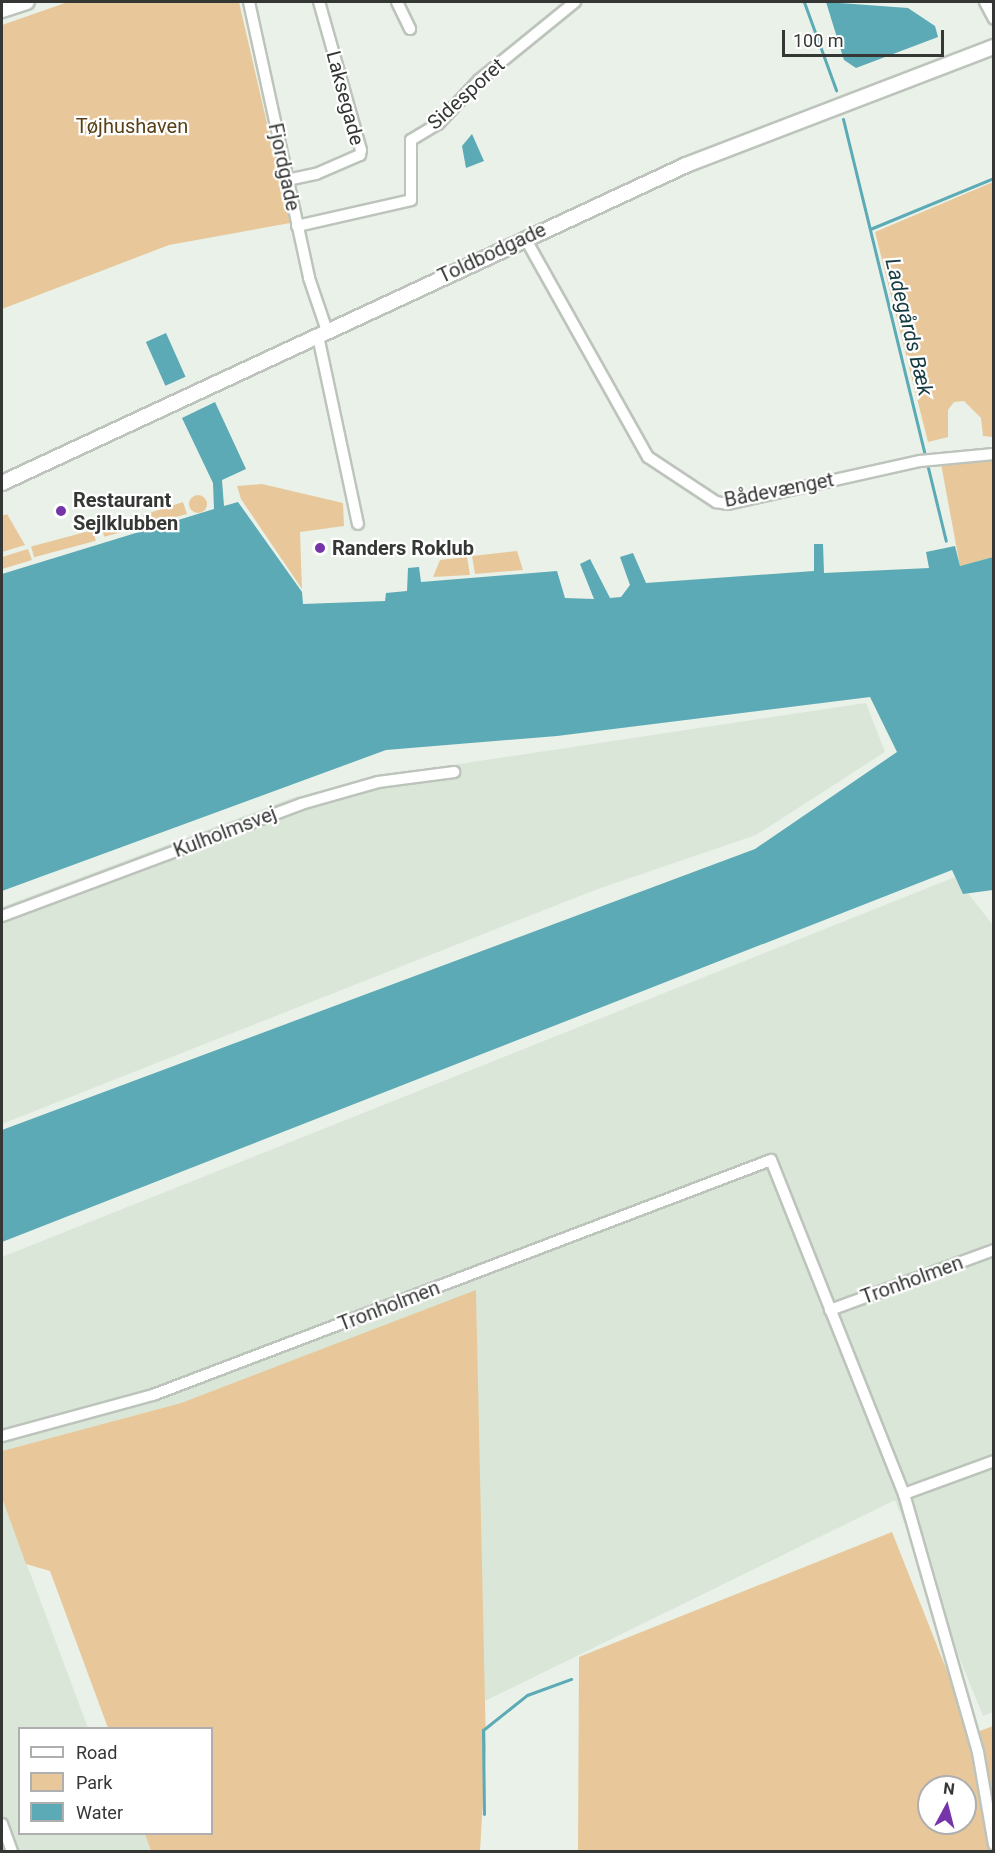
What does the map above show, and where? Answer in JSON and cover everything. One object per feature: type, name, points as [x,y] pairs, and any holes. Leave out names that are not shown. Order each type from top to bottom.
[{"type":"street","points":[[2,10],[27,2]]},
{"type":"street","name":"Fjordgade","points":[[249,2],[286,180],[323,333],[358,524]]},
{"type":"street","name":"Laksegade","points":[[286,180],[316,174],[360,155],[361,150],[319,2]]},
{"type":"street","points":[[397,2],[410,29]]},
{"type":"street","name":"Sidesporet","points":[[297,226],[411,200],[411,140],[438,124],[478,80],[575,2]]},
{"type":"street","points":[[985,2],[993,19]]},
{"type":"street","name":"Toldbodgade","points":[[2,483],[525,237],[686,165],[993,47]]},
{"type":"street","name":"Bådevænget","points":[[525,237],[648,457],[716,502],[727,504],[920,461],[993,454]]},
{"type":"street","name":"Kulholmsvej","points":[[2,916],[301,804],[378,782],[454,772]]},
{"type":"street","name":"Tronholmen","points":[[2,1436],[153,1395],[771,1160],[830,1310],[993,1250]]},
{"type":"street","points":[[830,1310],[904,1494],[978,1752],[993,1845]]},
{"type":"street","points":[[904,1494],[993,1461]]},
{"type":"street","points":[[2,1824],[12,1851]]},
{"type":"shaded area","points":[[866,703],[885,752],[756,835],[595,890],[2,1124],[2,907],[292,798],[379,776]]},
{"type":"shaded area","points":[[955,877],[993,925],[993,1712],[983,1716],[895,1500],[483,1702],[476,1291],[181,1403],[2,1451],[2,1257]]},
{"type":"shaded area","points":[[2,1498],[88,1727],[18,1727],[18,1835],[145,1835],[151,1851],[2,1851]]},
{"type":"green space","name":"Tøjhushaven","points":[[68,2],[239,2],[290,223],[169,245],[2,309],[2,25]]},
{"type":"green space","points":[[993,182],[993,437],[983,436],[981,418],[964,401],[954,402],[948,410],[948,437],[928,442],[875,232]]},
{"type":"green space","points":[[993,458],[993,557],[960,566],[941,464]]},
{"type":"green space","points":[[262,484],[343,503],[344,526],[300,532],[302,589],[241,499],[237,486]]},
{"type":"green space","points":[[198,495],[204,498],[207,504],[204,510],[198,513],[192,510],[189,504],[192,498]]},
{"type":"green space","points":[[183,502],[187,514],[146,525],[143,515]]},
{"type":"green space","points":[[7,514],[25,545],[2,552],[2,516]]},
{"type":"green space","points":[[139,516],[142,527],[104,537],[101,526]]},
{"type":"green space","points":[[93,530],[96,541],[34,557],[31,547]]},
{"type":"green space","points":[[28,549],[32,560],[2,569],[2,557]]},
{"type":"green space","points":[[517,551],[523,570],[475,574],[472,556]]},
{"type":"green space","points":[[467,557],[470,575],[433,577],[440,560]]},
{"type":"green space","points":[[476,1290],[486,1748],[480,1851],[151,1851],[145,1835],[213,1835],[213,1727],[108,1727],[50,1571],[26,1564],[2,1498],[2,1451],[181,1403]]},
{"type":"green space","points":[[892,1532],[972,1734],[993,1726],[993,1851],[578,1852],[579,1657]]},
{"type":"water","points":[[826,2],[908,8],[935,26],[938,37],[856,68],[844,60]]},
{"type":"water","points":[[472,134],[484,161],[466,168],[462,146]]},
{"type":"water","points":[[166,333],[186,377],[165,386],[146,342]]},
{"type":"water","points":[[215,402],[246,469],[222,480],[224,506],[238,502],[302,592],[303,604],[385,601],[386,593],[407,591],[408,568],[419,567],[421,582],[557,571],[565,598],[594,599],[580,564],[590,559],[610,598],[621,597],[630,585],[620,557],[633,553],[646,583],[814,571],[814,544],[823,544],[824,573],[929,568],[926,552],[955,546],[960,566],[993,557],[993,890],[963,894],[952,870],[2,1242],[2,1130],[755,849],[897,752],[870,697],[557,736],[386,750],[2,891],[2,574],[214,509],[213,483],[182,418]]},
{"type":"waterway","name":"Ladegårds Bæk","points":[[804,2],[836,90]]},
{"type":"waterway","name":"Ladegårds Bæk","points":[[843,119],[946,541]]},
{"type":"waterway","points":[[870,229],[994,178]]},
{"type":"waterway","points":[[484,1814],[483,1730],[527,1695],[571,1679]]},
{"type":"place","name":"Restaurant Sejlklubben","points":[[61,511]]},
{"type":"place","name":"Randers Roklub","points":[[320,548]]}]
